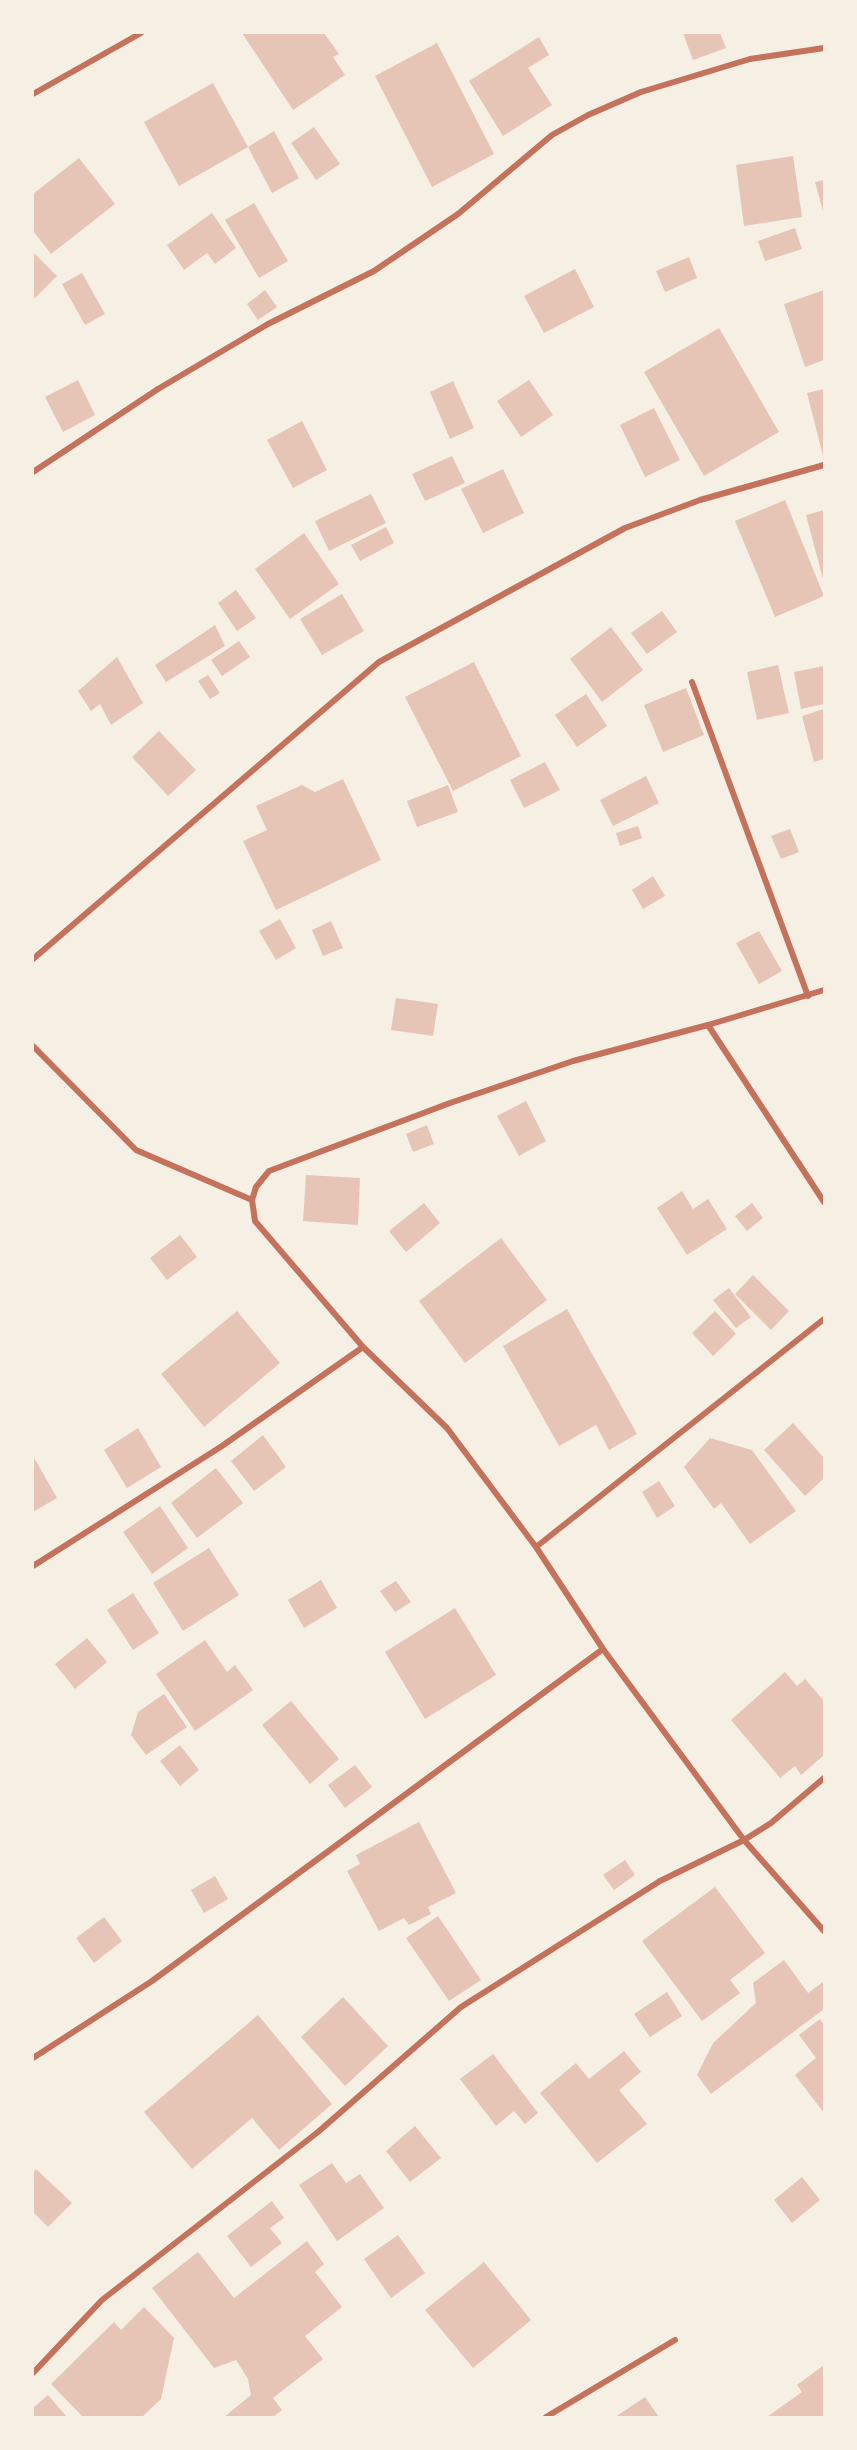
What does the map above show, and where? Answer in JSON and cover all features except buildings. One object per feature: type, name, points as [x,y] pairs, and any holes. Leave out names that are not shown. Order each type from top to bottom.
[{"type":"street","points":[[33,94],[141,33]]},
{"type":"street","points":[[33,472],[158,389],[268,324],[374,271],[458,214],[552,135],[588,115],[641,92],[750,59],[824,48]]},
{"type":"street","points":[[33,959],[378,662],[625,528],[700,500],[824,465]]},
{"type":"street","points":[[692,682],[808,996]]},
{"type":"street","points":[[824,990],[708,1025],[573,1061],[450,1103],[269,1171],[256,1187],[252,1200],[255,1221],[363,1347],[447,1428],[536,1546],[603,1648],[744,1839],[824,1931]]},
{"type":"street","points":[[708,1025],[824,1202]]},
{"type":"street","points":[[33,1046],[136,1150],[252,1200]]},
{"type":"street","points":[[536,1546],[824,1319]]},
{"type":"street","points":[[33,1566],[222,1446],[363,1347]]},
{"type":"street","points":[[33,2058],[152,1981],[603,1648]]},
{"type":"street","points":[[33,2373],[102,2300],[327,2125],[461,2007],[660,1881],[771,1823],[824,1778]]},
{"type":"street","points":[[546,2417],[675,2340]]}]
